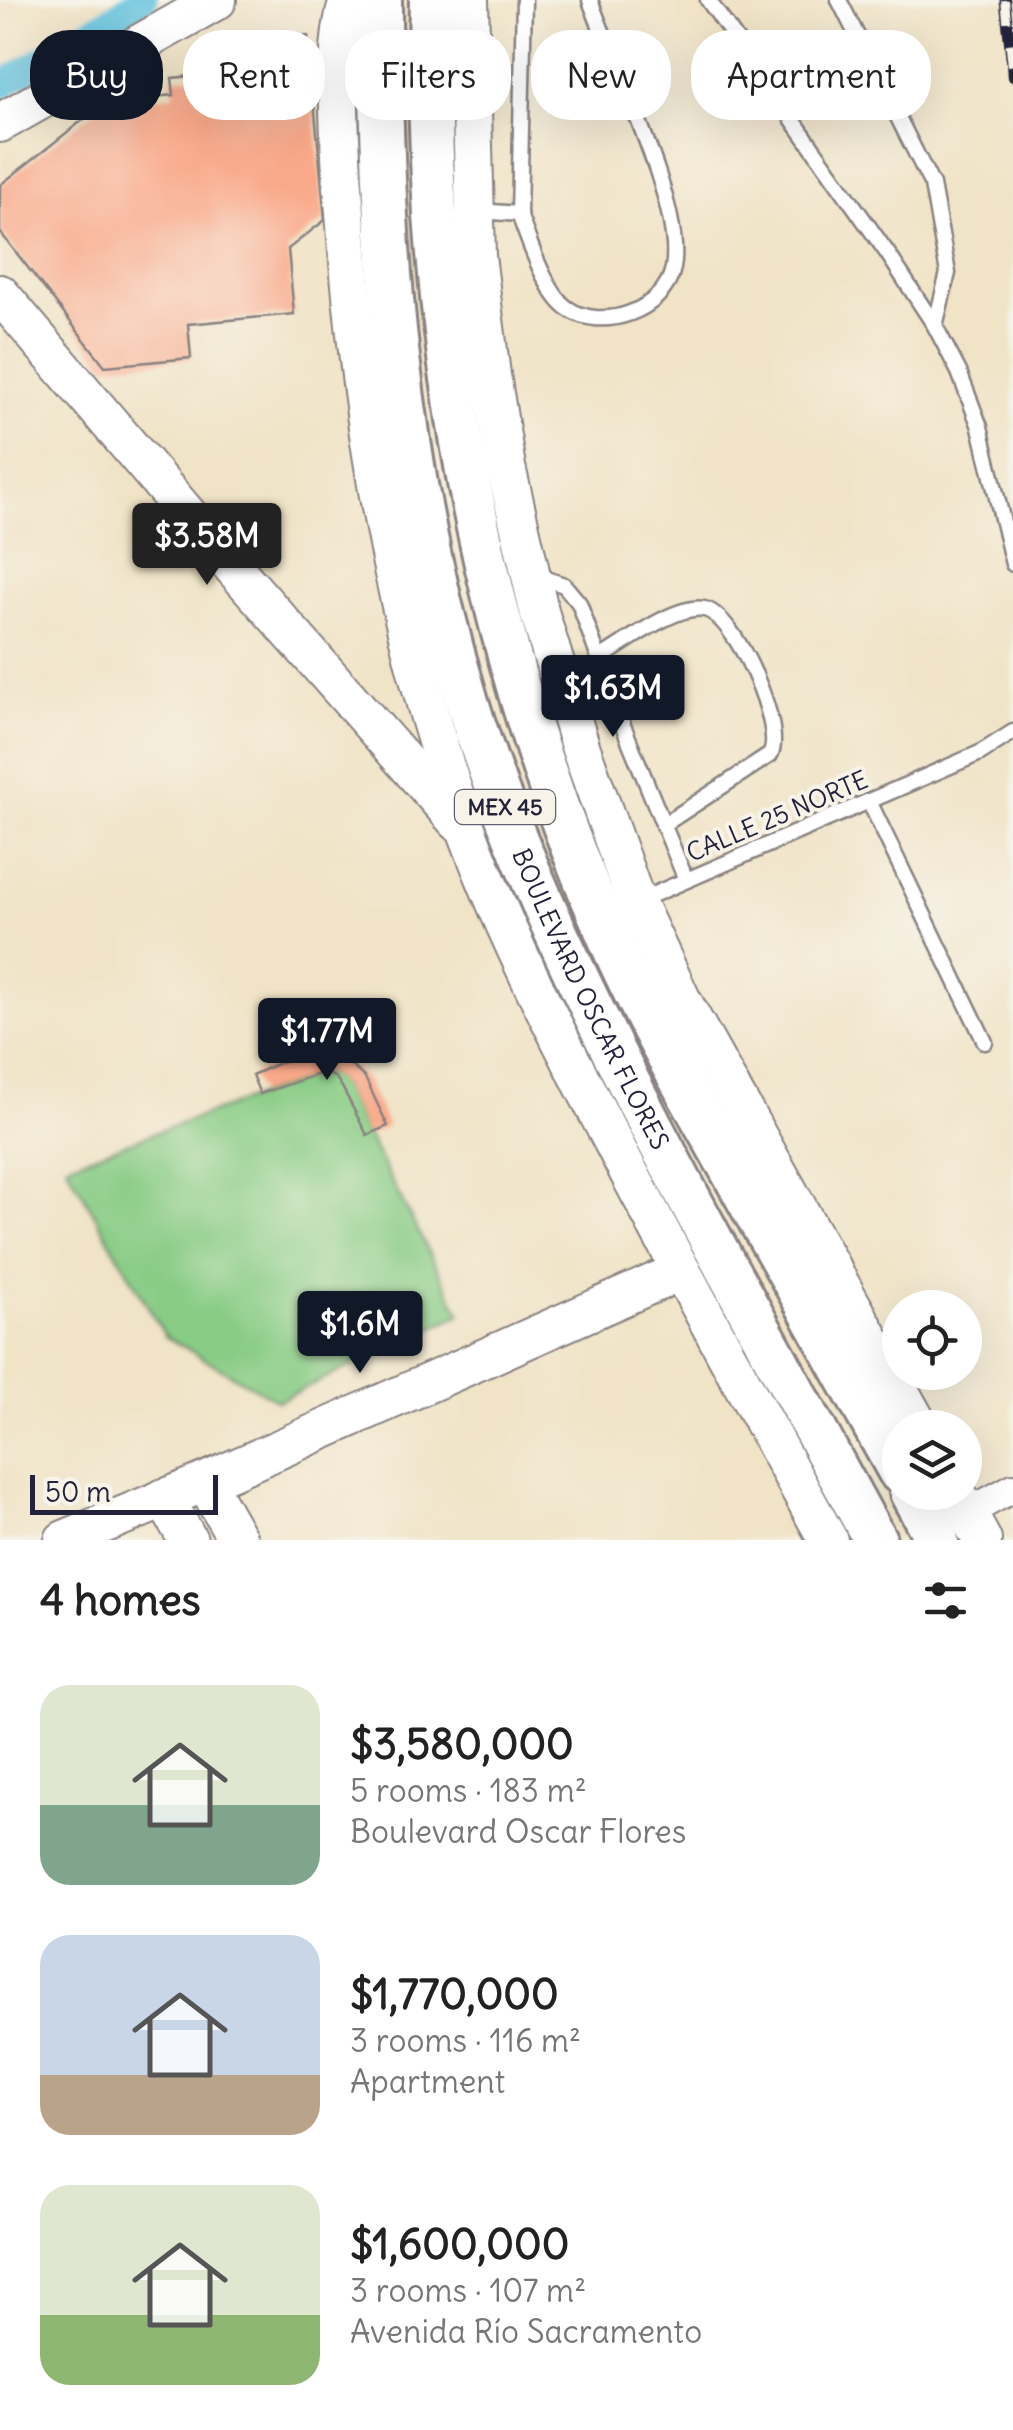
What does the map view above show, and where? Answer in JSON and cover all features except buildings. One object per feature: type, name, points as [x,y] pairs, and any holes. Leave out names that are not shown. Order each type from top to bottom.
[{"type":"main road","points":[[0,123],[216,0]]},
{"type":"main road","points":[[350,0],[342,26],[340,62],[342,173],[362,391],[398,602],[430,716],[468,834],[522,967],[680,1271],[828,1540]]},
{"type":"main road","name":"BOULEVARD OSCAR FLORES","points":[[380,0],[382,175],[400,384],[439,597],[468,704],[882,1440]]},
{"type":"main road","name":"BOULEVARD OSCAR FLORES","points":[[431,0],[430,174],[436,262],[468,489],[519,689],[562,817],[589,921],[703,1229],[875,1540]]},
{"type":"main road","points":[[469,0],[476,256],[506,467],[540,615],[581,749],[589,921],[681,1000],[910,1410]]},
{"type":"main road","points":[[0,294],[209,540],[468,834]]},
{"type":"main road","points":[[64,1540],[205,1482],[680,1271]]},
{"type":"main road","points":[[205,1482],[238,1540]]},
{"type":"main road","points":[[164,1498],[188,1540]]},
{"type":"street","points":[[961,1521],[1013,1488]]},
{"type":"lane","points":[[524,0],[519,214],[555,295],[568,310],[611,317],[635,312],[666,286],[673,268],[673,247],[661,180],[590,0]]},
{"type":"lane","points":[[708,0],[935,326],[959,372],[980,426],[1013,564]]},
{"type":"lane","points":[[838,0],[932,185],[948,273],[935,326]]},
{"type":"lane","points":[[474,210],[519,214]]},
{"type":"lane","points":[[530,574],[564,585],[572,592],[686,880]]},
{"type":"lane","points":[[600,658],[680,612],[706,609],[724,620],[766,704],[775,738],[770,755],[663,825]]},
{"type":"lane","name":"CALLE 25 NORTE","points":[[589,921],[980,754],[1013,732]]},
{"type":"lane","points":[[869,801],[985,1042]]},
{"type":"green space","points":[[324,1072],[336,1078],[342,1087],[461,1314],[278,1401],[165,1336],[66,1165]]},
{"type":"waterway","points":[[0,86],[143,0]]},
{"type":"railway","points":[[1005,0],[1013,76]]}]
